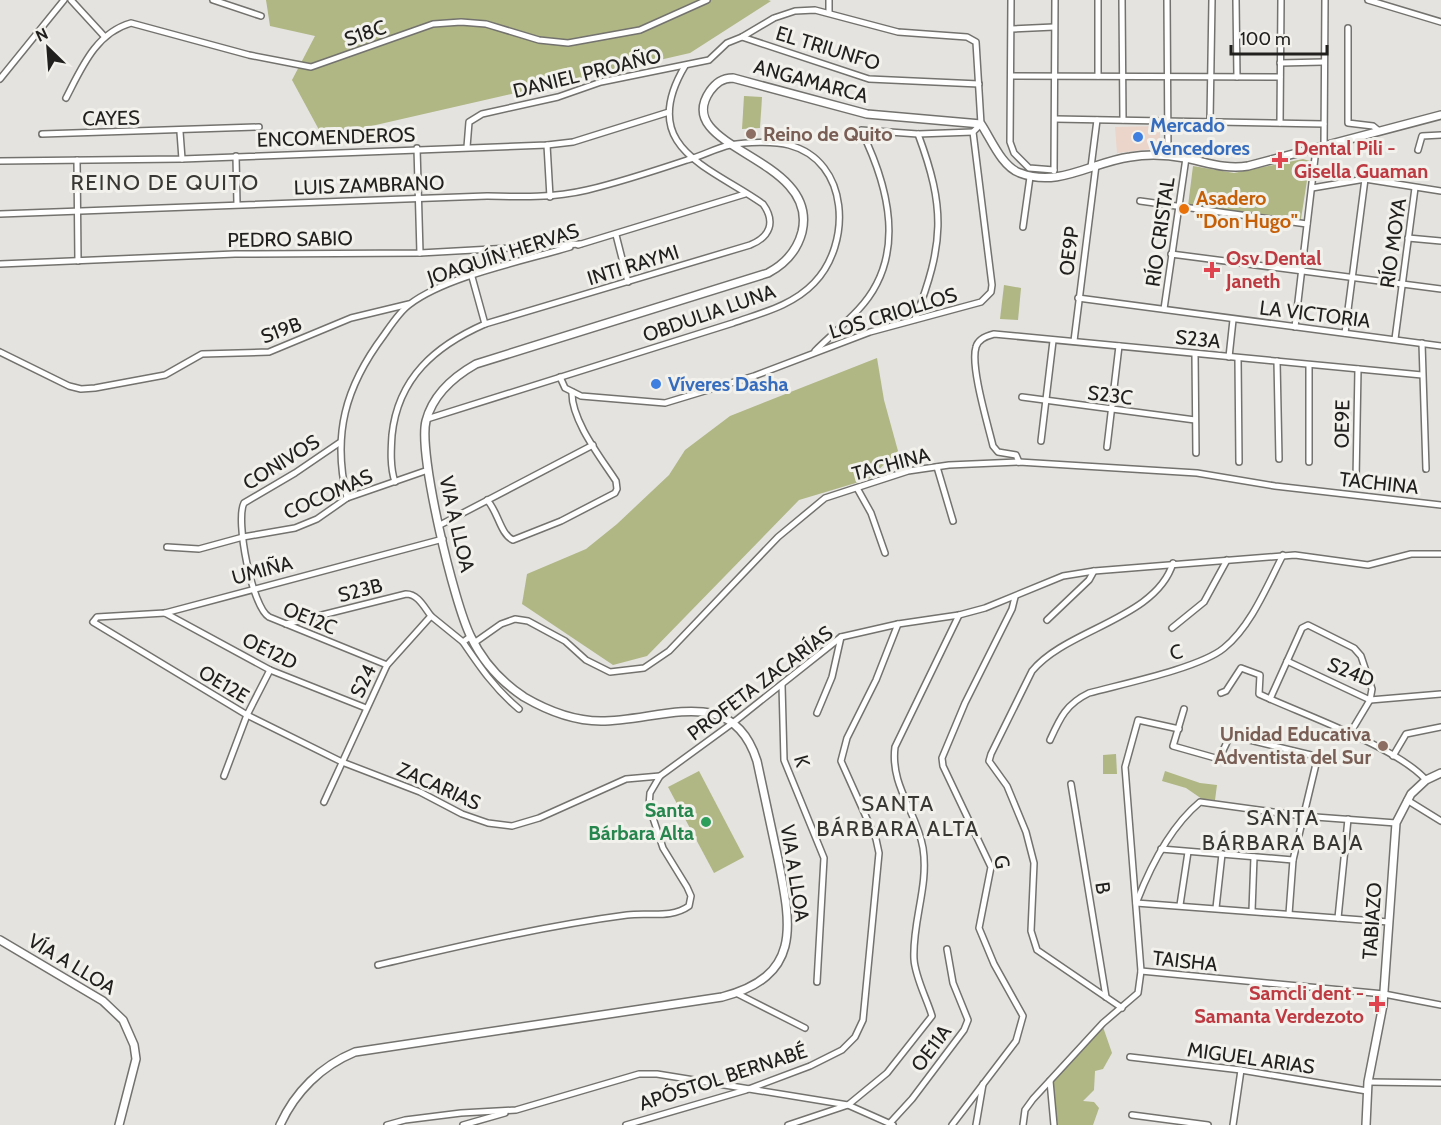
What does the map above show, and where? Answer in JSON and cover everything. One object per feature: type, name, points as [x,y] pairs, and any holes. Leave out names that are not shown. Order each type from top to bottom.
[{"type":"street","points":[[0,80],[64,0]]},
{"type":"street","points":[[66,98],[83,65],[104,36],[71,0]]},
{"type":"street","points":[[213,0],[261,16]]},
{"type":"street","name":"S18C","points":[[104,36],[122,26],[140,23],[205,44],[311,67],[433,24],[486,24],[539,39],[568,43],[640,30],[707,0]]},
{"type":"street","points":[[829,0],[829,13]]},
{"type":"street","points":[[1011,0],[1010,142],[1014,153],[1029,168],[1054,170]]},
{"type":"street","points":[[1054,179],[1055,0]]},
{"type":"street","points":[[1098,0],[1098,76]]},
{"type":"street","points":[[1122,0],[1123,120]]},
{"type":"street","points":[[1167,0],[1168,156]]},
{"type":"street","points":[[1210,120],[1212,0]]},
{"type":"street","points":[[1236,0],[1237,77]]},
{"type":"street","points":[[1280,123],[1281,0]]},
{"type":"street","points":[[1324,147],[1325,0]]},
{"type":"street","points":[[1368,0],[1441,22]]},
{"type":"street","name":"DANIEL PROAÑO","points":[[467,147],[469,122],[482,114],[558,97],[601,81],[709,60],[727,43],[742,38],[774,18],[795,11],[815,10],[898,32],[968,37],[976,42],[979,84]]},
{"type":"street","points":[[1012,29],[1054,27]]},
{"type":"street","points":[[1348,28],[1348,123],[1373,126],[1379,131]]},
{"type":"street","name":"EL TRIUNFO","points":[[742,38],[869,79],[979,84]]},
{"type":"street","points":[[1280,63],[1323,62]]},
{"type":"street","points":[[669,112],[677,80],[685,66]]},
{"type":"street","points":[[1011,76],[1280,77]]},
{"type":"street","name":"ANGAMARCA","points":[[428,470],[424,440],[427,419],[443,388],[476,364],[768,273],[785,262],[800,241],[803,229],[798,197],[782,176],[731,145],[710,128],[704,111],[712,89],[718,82],[728,78],[751,81],[867,114],[981,124]]},
{"type":"street","points":[[979,84],[981,124],[1010,168],[1030,177],[1054,179],[1132,156],[1168,156],[1240,167],[1441,115]]},
{"type":"street","name":"ENCOMENDEROS","points":[[0,162],[182,159],[417,148],[546,145],[573,142],[669,112]]},
{"type":"street","name":"INTI RAYMI","points":[[395,482],[391,459],[394,421],[410,380],[427,358],[461,334],[485,324],[761,240],[768,233],[770,214],[763,204],[691,159],[674,135],[669,112]]},
{"type":"street","points":[[1055,119],[1210,120],[1324,124]]},
{"type":"street","name":"OE9P","points":[[1074,340],[1097,120]]},
{"type":"street","points":[[814,352],[859,309],[869,295],[878,279],[888,241],[890,219],[887,196],[880,172],[861,130],[918,134],[973,132],[981,124]]},
{"type":"street","name":"CAYES","points":[[42,134],[180,132],[259,127]]},
{"type":"street","points":[[180,132],[182,159]]},
{"type":"street","name":"LOS CRIOLLOS","points":[[572,392],[597,399],[665,403],[754,376],[814,352],[915,319],[981,302],[991,292],[973,132]]},
{"type":"street","points":[[915,319],[936,259],[939,216],[938,196],[918,134]]},
{"type":"street","points":[[1418,150],[1422,136],[1441,135]]},
{"type":"street","name":"OBDULIA LUNA","points":[[427,419],[782,306],[802,294],[829,264],[836,244],[839,208],[836,187],[825,167],[806,150],[786,144],[731,145]]},
{"type":"street","points":[[546,145],[550,197]]},
{"type":"street","name":"LUIS ZAMBRANO","points":[[0,214],[237,204],[550,197],[586,190],[731,145]]},
{"type":"street","points":[[417,148],[420,253]]},
{"type":"street","points":[[1295,327],[1316,149]]},
{"type":"street","points":[[236,156],[237,204]]},
{"type":"street","name":"RÍO CRISTAL","points":[[1164,309],[1186,158]]},
{"type":"street","points":[[76,160],[78,261]]},
{"type":"street","points":[[1023,228],[1030,177]]},
{"type":"street","points":[[1312,188],[1365,179],[1441,191]]},
{"type":"street","points":[[1345,333],[1350,277],[1365,179]]},
{"type":"street","name":"RÍO MOYA","points":[[1395,339],[1415,188]]},
{"type":"street","name":"JOAQUÍN HERVAS","points":[[347,498],[339,443],[344,413],[356,382],[372,351],[409,304],[437,288],[745,194]]},
{"type":"street","points":[[1140,201],[1307,225]]},
{"type":"street","points":[[616,235],[628,282]]},
{"type":"street","points":[[1408,238],[1441,241]]},
{"type":"street","name":"PEDRO SABIO","points":[[0,264],[235,254],[420,253],[579,244]]},
{"type":"street","points":[[1171,254],[1441,289]]},
{"type":"street","points":[[472,277],[485,324]]},
{"type":"street","name":"LA VICTORIA","points":[[1078,298],[1441,346]]},
{"type":"street","name":"S19B","points":[[0,352],[69,386],[81,389],[165,375],[202,354],[269,352],[358,315],[409,304]]},
{"type":"street","points":[[1229,357],[1233,320]]},
{"type":"street","name":"S23A","points":[[1019,462],[1016,455],[995,450],[975,362],[976,347],[980,340],[994,334],[1422,375]]},
{"type":"street","points":[[1041,441],[1053,341]]},
{"type":"street","points":[[1422,344],[1426,469]]},
{"type":"street","points":[[1107,447],[1119,346]]},
{"type":"street","points":[[1195,354],[1196,453]]},
{"type":"street","points":[[1238,358],[1239,462]]},
{"type":"street","points":[[1277,362],[1279,459]]},
{"type":"street","points":[[1309,364],[1309,462]]},
{"type":"street","name":"OE9E","points":[[1356,480],[1358,369]]},
{"type":"street","points":[[487,501],[497,511],[507,537],[513,540],[561,521],[612,495],[617,489],[616,481],[573,409],[572,392],[565,388],[560,377]]},
{"type":"street","name":"S23C","points":[[1022,397],[1195,420]]},
{"type":"street","name":"CONIVOS","points":[[241,508],[251,498],[295,473],[339,443]]},
{"type":"street","points":[[440,525],[593,445]]},
{"type":"street","name":"TACHINA","points":[[463,642],[472,640],[501,624],[515,620],[528,621],[565,641],[586,660],[610,672],[644,668],[669,651],[778,537],[825,498],[908,471],[1019,462],[1197,473],[1275,486],[1441,505]]},
{"type":"street","points":[[937,467],[953,521]]},
{"type":"street","name":"COCOMAS","points":[[167,547],[199,549],[243,537],[295,528],[317,519],[347,498],[428,470]]},
{"type":"street","name":"VIA A LLOA","points":[[280,1125],[295,1100],[311,1080],[330,1064],[355,1052],[736,993],[756,984],[774,969],[787,941],[789,925],[758,760],[748,738],[734,722],[721,714],[699,710],[602,721],[557,714],[543,708],[503,681],[488,665],[472,640],[458,604],[428,470]]},
{"type":"street","points":[[857,488],[871,513],[885,553]]},
{"type":"street","name":"OE12C","points":[[241,508],[243,537],[252,588],[264,615],[387,665]]},
{"type":"street","name":"UMIÑA","points":[[94,624],[97,617],[165,613],[443,539]]},
{"type":"street","name":"PROFETA ZACARÍAS","points":[[660,776],[734,722],[841,638],[898,624],[959,615],[1015,597],[1063,576],[1094,571],[1283,555],[1307,556],[1368,565],[1411,554],[1441,554]]},
{"type":"street","name":"C","points":[[1050,741],[1063,712],[1074,700],[1089,693],[1200,661],[1222,649],[1233,640],[1255,608],[1283,555]]},
{"type":"street","points":[[1172,628],[1204,602],[1227,560]]},
{"type":"street","points":[[1122,1008],[1044,956],[1033,941],[1030,914],[1034,863],[1026,832],[1008,786],[993,768],[990,754],[1032,671],[1041,660],[1104,626],[1161,587],[1173,563]]},
{"type":"street","points":[[1047,620],[1089,580],[1094,571]]},
{"type":"street","name":"S23B","points":[[286,624],[406,594],[412,594],[417,598],[430,616]]},
{"type":"street","name":"G","points":[[952,1125],[1016,1041],[1023,1016],[982,938],[980,928],[991,867],[943,766],[942,758],[965,703],[1012,609],[1015,597]]},
{"type":"street","name":"OE12D","points":[[165,613],[270,670],[366,708]]},
{"type":"street","points":[[788,1125],[848,1105],[887,1073],[932,1016],[914,960],[924,893],[923,848],[895,775],[894,760],[895,747],[959,615]]},
{"type":"street","points":[[430,616],[463,642],[497,691],[519,709]]},
{"type":"street","name":"S24","points":[[324,802],[387,665],[430,616]]},
{"type":"street","name":"OE12E","points":[[94,624],[247,715],[342,762]]},
{"type":"street","name":"APÓSTOL BERNABÉ","points":[[626,1125],[746,1090],[810,1066],[842,1050],[855,1037],[863,1020],[879,853],[876,839],[841,761],[847,738],[876,680],[898,624]]},
{"type":"street","points":[[1270,699],[1305,625],[1354,648],[1360,656],[1371,685],[1370,700],[1349,735]]},
{"type":"street","points":[[817,713],[832,677],[841,638]]},
{"type":"street","name":"S24D","points":[[1287,661],[1370,700],[1441,694]]},
{"type":"street","points":[[1221,693],[1226,691],[1241,668],[1260,675],[1257,692],[1393,756],[1426,780]]},
{"type":"street","points":[[224,776],[247,715],[270,670]]},
{"type":"street","name":"K","points":[[782,685],[784,760],[824,858],[817,982]]},
{"type":"street","points":[[1184,709],[1173,746],[1217,760],[1221,758],[1228,740],[1233,736],[1311,755],[1316,764],[1293,860],[1289,914]]},
{"type":"street","points":[[1023,1125],[1025,1110],[1050,1081],[1103,1023],[1138,993],[1141,971],[1125,767],[1138,720],[1179,729]]},
{"type":"street","points":[[1393,756],[1406,734],[1441,727]]},
{"type":"street","name":"ZACARIAS","points":[[342,762],[420,792],[462,814],[488,824],[512,826],[539,818],[626,779],[660,776]]},
{"type":"street","name":"TABIAZO","points":[[1366,1125],[1368,1082],[1384,994],[1396,823],[1407,800],[1426,780],[1441,773]]},
{"type":"street","points":[[378,965],[499,938],[628,915],[682,911],[689,906],[691,896],[663,848],[649,806],[650,793],[660,776]]},
{"type":"street","name":"B","points":[[1071,783],[1106,997]]},
{"type":"street","points":[[1407,800],[1441,821]]},
{"type":"street","points":[[1136,903],[1161,849],[1191,810],[1200,802],[1302,816],[1396,823]]},
{"type":"street","points":[[1338,918],[1348,819]]},
{"type":"street","points":[[1161,849],[1293,860]]},
{"type":"street","points":[[1180,905],[1188,852]]},
{"type":"street","points":[[1216,908],[1222,854]]},
{"type":"street","points":[[1252,911],[1254,857]]},
{"type":"street","points":[[1136,903],[1389,922]]},
{"type":"street","name":"VÍA A LLOA","points":[[0,940],[104,1000],[123,1020],[134,1045],[136,1059],[119,1125]]},
{"type":"street","name":"OE11A","points":[[892,1124],[964,1030],[968,1020],[953,983],[947,949]]},
{"type":"street","name":"TAISHA","points":[[1141,971],[1384,994],[1441,1005]]},
{"type":"street","points":[[736,993],[804,1028]]},
{"type":"street","name":"MIGUEL ARIAS","points":[[1130,1057],[1241,1070],[1367,1091]]},
{"type":"street","points":[[1233,1125],[1241,1070]]},
{"type":"street","points":[[463,1125],[639,1074],[657,1074],[848,1105],[892,1124]]},
{"type":"street","points":[[1050,1081],[1054,1125]]},
{"type":"street","points":[[1368,1082],[1441,1083]]},
{"type":"street","points":[[976,1125],[983,1084]]},
{"type":"street","points":[[387,1125],[460,1113],[516,1110]]},
{"type":"street","points":[[1132,1115],[1208,1125]]},
{"type":"shaded area","name":"Mercado Vencedores","points":[[1160,126],[1160,148],[1117,153],[1115,127]]},
{"type":"green space","points":[[266,0],[771,1],[690,53],[319,138],[318,128],[292,80],[315,36],[270,26]]},
{"type":"green space","points":[[744,96],[762,97],[760,128],[742,129]]},
{"type":"green space","points":[[1303,159],[1310,161],[1301,219],[1188,206],[1193,166],[1234,173]]},
{"type":"green space","points":[[1004,285],[1021,288],[1018,320],[1000,319]]},
{"type":"green space","points":[[877,358],[884,400],[898,451],[869,479],[799,500],[647,656],[613,665],[522,604],[527,574],[586,549],[617,524],[669,475],[685,450],[730,416]]},
{"type":"green space","points":[[1116,754],[1117,774],[1103,774],[1103,755]]},
{"type":"green space","name":"Santa Bárbara Alta","points":[[699,771],[744,857],[714,873],[668,787]]},
{"type":"green space","points":[[1165,771],[1200,783],[1217,785],[1215,800],[1202,799],[1186,788],[1162,781]]},
{"type":"green space","points":[[1103,1027],[1112,1053],[1103,1069],[1095,1071],[1094,1090],[1083,1101],[1094,1102],[1099,1108],[1093,1125],[1058,1125],[1054,1103],[1054,1080]]},
{"type":"place","name":"Reino de Quito","points":[[751,134]]},
{"type":"place","name":"Mercado Vencedores","points":[[1138,137]]},
{"type":"place","name":"Dental Pili - Gisella Guaman","points":[[1280,160]]},
{"type":"place","name":"Asadero \"Don Hugo\"","points":[[1184,209]]},
{"type":"place","name":"Osv Dental Janeth","points":[[1212,270]]},
{"type":"place","name":"Víveres Dasha","points":[[656,384]]},
{"type":"place","name":"Unidad Educativa Adventista del Sur","points":[[1383,746]]},
{"type":"place","name":"Santa Bárbara Alta","points":[[706,822]]},
{"type":"place","name":"Samcli dent - Samanta Verdezoto","points":[[1377,1004]]},
{"type":"district","name":"REINO DE QUITO","points":[[165,182]]},
{"type":"district","name":"SANTA BÁRBARA ALTA","points":[[898,816]]},
{"type":"district","name":"SANTA BÁRBARA BAJA","points":[[1283,830]]}]
